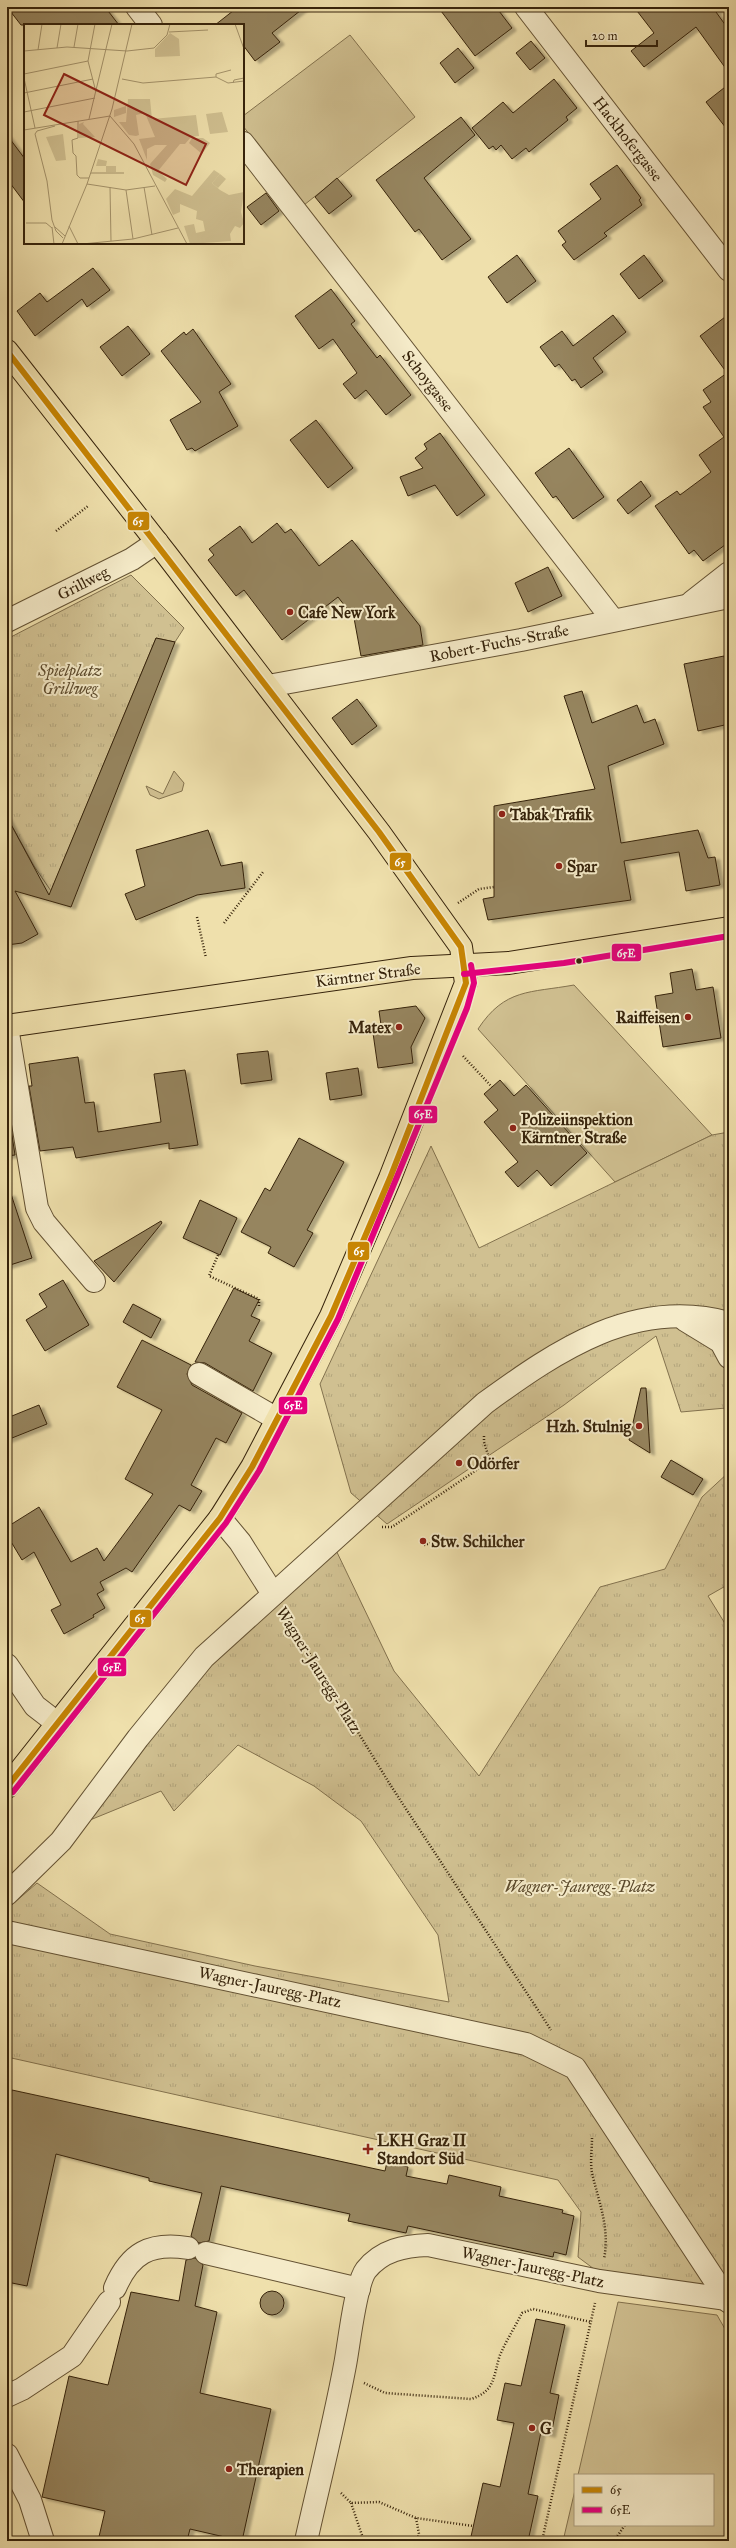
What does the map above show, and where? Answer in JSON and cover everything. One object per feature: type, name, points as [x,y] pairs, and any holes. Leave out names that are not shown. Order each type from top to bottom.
[{"type":"main road","points":[[7,351],[157,542],[379,832],[461,947],[466,983],[460,1005],[390,1178],[331,1316],[252,1467],[220,1518],[7,1786]]},
{"type":"main road","name":"Kärntner Straße","points":[[7,1027],[412,968],[509,963],[577,954],[729,928]]},
{"type":"street","points":[[137,7],[150,24]]},
{"type":"street","name":"Hackhofergasse","points":[[526,7],[729,270]]},
{"type":"street","name":"Schoygasse","points":[[244,144],[613,620]]},
{"type":"street","name":"Grillweg","points":[[7,621],[132,558],[157,542]]},
{"type":"street","points":[[690,604],[729,573]]},
{"type":"street","name":"Robert-Fuchs-Straße","points":[[268,686],[521,640],[729,597]]},
{"type":"street","points":[[7,1027],[37,1208],[44,1222],[94,1281]]},
{"type":"street","points":[[677,1315],[721,1342],[729,1357]]},
{"type":"street","name":"Wagner-Jauregg-Platz","points":[[7,1894],[61,1841],[138,1738],[204,1657],[485,1403],[533,1368],[608,1330],[644,1318],[677,1315],[729,1323]]},
{"type":"street","points":[[199,1374],[277,1418]]},
{"type":"street","name":"Wagner-Jauregg-Platz","points":[[220,1518],[240,1542],[273,1594]]},
{"type":"street","points":[[7,1665],[35,1706],[57,1723]]},
{"type":"street","name":"Wagner-Jauregg-Platz","points":[[7,1932],[526,2044],[575,2068],[728,2300]]},
{"type":"street","points":[[7,2396],[22,2389],[72,2356],[112,2295],[127,2265],[143,2252],[160,2245],[197,2250],[359,2288]]},
{"type":"street","name":"Wagner-Jauregg-Platz","points":[[306,2541],[345,2366],[359,2288],[365,2271],[386,2253],[404,2246],[428,2245],[599,2281],[728,2300]]},
{"type":"street","points":[[7,2455],[30,2500],[43,2541]]},
{"type":"path","points":[[56,530],[88,506]]},
{"type":"path","points":[[224,923],[263,872]]},
{"type":"path","points":[[458,903],[478,889],[494,887]]},
{"type":"path","points":[[197,917],[206,958]]},
{"type":"path","points":[[463,1056],[492,1087]]},
{"type":"path","points":[[218,1255],[209,1276],[259,1299],[260,1306]]},
{"type":"path","points":[[348,1526],[392,1527],[490,1461],[484,1442],[485,1403]]},
{"type":"path","points":[[424,1545],[430,1543]]},
{"type":"path","name":"Wagner-Jauregg-Platz","points":[[273,1594],[391,1786],[555,2036]]},
{"type":"path","points":[[542,2541],[591,2322],[607,2242],[603,2212],[592,2171],[592,2135],[604,2112]]},
{"type":"path","points":[[345,2366],[356,2370],[366,2384],[385,2393],[471,2399],[483,2395],[493,2382],[501,2354],[522,2313],[534,2309],[591,2322]]},
{"type":"path","points":[[320,2480],[329,2484],[351,2503],[364,2541]]},
{"type":"path","points":[[351,2503],[379,2502],[416,2518],[473,2526]]},
{"type":"path","points":[[416,2518],[419,2534],[417,2541]]},
{"type":"path","points":[[614,2541],[624,2526]]},
{"type":"green space","points":[[350,35],[415,117],[304,205],[244,127],[244,115]]},
{"type":"green space","name":"Spielplatz Grillweg","points":[[131,575],[184,628],[175,642],[156,638],[51,891],[34,866],[7,817],[7,639]]},
{"type":"green space","points":[[174,771],[184,783],[182,791],[159,799],[150,795],[146,786],[163,794]]},
{"type":"green space","points":[[574,985],[712,1135],[615,1182],[478,1029],[498,1006],[509,999],[531,992]]},
{"type":"green space","points":[[729,1132],[729,1415],[726,1408],[681,1412],[656,1336],[564,1405],[387,1524],[351,1493],[320,1384],[431,1146],[479,1248],[712,1135]]},
{"type":"green space","name":"Wagner-Jauregg-Platz","points":[[729,1472],[729,1584],[708,1596],[729,1630],[729,2301],[626,2293],[578,2257],[581,2212],[558,2180],[7,2057],[7,1909],[37,1883],[110,1934],[255,1966],[449,2002],[438,1935],[361,1821],[314,1786],[238,1745],[174,1811],[161,1791],[90,1820],[143,1745],[228,1645],[334,1546],[394,1671],[479,1776],[600,1587],[665,1569],[702,1497]]},
{"type":"green space","points":[[618,2302],[717,2315],[729,2336],[729,2541],[563,2541],[574,2494],[574,2526],[714,2526],[714,2474],[578,2474]]},
{"type":"building","points":[[7,7],[105,7],[118,24],[24,24],[21,25]]},
{"type":"building","points":[[238,7],[305,7],[272,33],[280,42],[255,61],[244,46],[244,24],[216,24]]},
{"type":"building","points":[[438,7],[496,7],[512,28],[475,56]]},
{"type":"building","points":[[634,7],[723,7],[716,12],[729,30],[729,73],[696,27],[644,67],[631,51],[654,33]]},
{"type":"building","points":[[531,41],[545,58],[530,70],[516,53]]},
{"type":"building","points":[[458,48],[474,68],[455,83],[440,63]]},
{"type":"building","points":[[554,79],[577,108],[566,117],[568,120],[529,152],[526,148],[512,159],[501,145],[496,150],[493,146],[489,149],[472,128],[503,102],[513,113]]},
{"type":"building","points":[[729,84],[729,132],[706,102]]},
{"type":"building","points":[[461,117],[475,135],[424,178],[471,239],[442,260],[419,229],[415,232],[376,180]]},
{"type":"building","points":[[7,135],[24,158],[24,202],[7,179]]},
{"type":"building","points":[[617,165],[641,198],[639,200],[642,205],[604,233],[607,236],[574,260],[562,245],[566,242],[558,231],[601,199],[590,184]]},
{"type":"building","points":[[337,178],[352,196],[329,214],[315,197]]},
{"type":"building","points":[[266,193],[279,211],[261,225],[247,207]]},
{"type":"building","points":[[517,255],[536,281],[507,303],[488,277]]},
{"type":"building","points":[[644,255],[663,281],[639,299],[620,274]]},
{"type":"building","points":[[93,268],[110,290],[87,307],[82,299],[35,336],[17,311],[40,293],[47,302]]},
{"type":"building","points":[[331,289],[355,321],[351,324],[377,358],[380,355],[411,395],[386,415],[366,390],[355,399],[343,384],[357,373],[333,339],[319,349],[295,316]]},
{"type":"building","points":[[729,314],[729,542],[703,561],[694,550],[689,554],[655,506],[677,491],[680,495],[711,472],[699,455],[724,437],[703,407],[711,402],[703,390],[727,373],[700,336]]},
{"type":"building","points":[[613,315],[626,332],[593,358],[603,372],[581,388],[575,379],[572,381],[559,364],[555,367],[540,347],[562,331],[573,346]]},
{"type":"building","points":[[128,326],[150,354],[122,376],[100,347]]},
{"type":"building","points":[[193,329],[231,384],[219,392],[238,426],[195,451],[192,448],[187,450],[170,420],[201,402],[161,351],[184,332],[186,335]]},
{"type":"building","points":[[316,420],[353,468],[328,488],[290,440]]},
{"type":"building","points":[[440,433],[485,495],[457,516],[435,485],[408,496],[400,477],[423,468],[415,458],[427,449],[424,444]]},
{"type":"building","points":[[569,448],[604,497],[573,519],[556,496],[553,498],[535,473]]},
{"type":"building","points":[[641,481],[651,496],[628,514],[617,500]]},
{"type":"building","points":[[277,523],[285,533],[291,529],[319,566],[352,540],[420,626],[423,645],[361,656],[354,618],[338,597],[282,640],[244,590],[236,596],[208,560],[214,555],[209,549],[240,526],[252,543]]},
{"type":"building","points":[[548,567],[562,596],[528,612],[515,583]]},
{"type":"building","points":[[156,638],[175,642],[71,907],[15,891],[38,934],[22,943],[7,945],[7,817],[49,895]]},
{"type":"building","points":[[724,656],[729,682],[729,724],[698,731],[684,664]]},
{"type":"building","name":"Spar","points":[[582,691],[592,723],[637,705],[644,723],[655,719],[664,744],[608,766],[621,843],[698,830],[708,858],[715,857],[720,885],[686,891],[679,852],[624,861],[631,900],[488,920],[483,899],[494,897],[494,806],[595,789],[564,696]]},
{"type":"building","points":[[357,699],[377,726],[352,745],[332,718]]},
{"type":"building","points":[[208,830],[221,866],[242,862],[245,888],[197,895],[136,920],[125,894],[145,886],[136,850]]},
{"type":"building","name":"Raiffeisen","points":[[692,969],[696,990],[713,987],[721,1038],[663,1047],[655,996],[673,993],[670,973]]},
{"type":"building","points":[[416,1006],[425,1018],[411,1047],[413,1063],[378,1068],[373,1033],[382,1032],[379,1011]]},
{"type":"building","points":[[268,1051],[272,1080],[241,1084],[237,1054]]},
{"type":"building","points":[[78,1057],[85,1103],[94,1102],[98,1132],[161,1122],[154,1074],[185,1070],[198,1145],[169,1149],[169,1143],[76,1158],[73,1147],[40,1151],[29,1086],[32,1086],[29,1064]]},
{"type":"building","points":[[358,1068],[362,1095],[330,1100],[326,1073]]},
{"type":"building","points":[[500,1080],[514,1096],[526,1085],[587,1153],[551,1186],[537,1170],[518,1187],[505,1172],[518,1162],[484,1122],[498,1110],[484,1094]]},
{"type":"building","points":[[7,1103],[15,1155],[7,1156]]},
{"type":"building","points":[[299,1138],[344,1162],[307,1230],[313,1233],[294,1267],[268,1253],[271,1247],[241,1232],[265,1188],[270,1191]]},
{"type":"building","points":[[7,1194],[11,1194],[32,1258],[7,1266]]},
{"type":"building","points":[[200,1200],[237,1218],[220,1255],[183,1238]]},
{"type":"building","points":[[161,1221],[162,1223],[114,1282],[94,1261]]},
{"type":"building","points":[[63,1280],[89,1325],[45,1351],[26,1320],[47,1307],[39,1294]]},
{"type":"building","points":[[234,1288],[259,1300],[251,1316],[260,1320],[249,1341],[272,1353],[253,1391],[205,1363],[195,1362]]},
{"type":"building","points":[[133,1304],[161,1319],[151,1338],[123,1322]]},
{"type":"building","points":[[142,1340],[191,1365],[187,1374],[192,1385],[242,1413],[226,1443],[216,1438],[191,1485],[202,1491],[190,1511],[179,1505],[132,1572],[126,1568],[100,1582],[104,1590],[97,1594],[105,1608],[93,1615],[94,1617],[64,1634],[51,1610],[61,1605],[34,1552],[22,1560],[7,1535],[7,1527],[39,1507],[71,1562],[97,1548],[104,1561],[130,1526],[153,1494],[125,1479],[162,1410],[117,1387]]},
{"type":"building","points":[[641,1388],[646,1388],[650,1453],[629,1440]]},
{"type":"building","points":[[39,1405],[47,1424],[7,1440],[7,1418]]},
{"type":"building","points":[[671,1460],[703,1479],[693,1495],[661,1477]]},
{"type":"building","points":[[12,2090],[385,2171],[387,2162],[408,2167],[406,2176],[447,2184],[449,2175],[501,2187],[499,2196],[563,2210],[562,2213],[574,2216],[566,2255],[554,2252],[553,2257],[408,2226],[406,2233],[348,2221],[350,2214],[221,2186],[209,2241],[199,2243],[191,2236],[202,2193],[149,2181],[149,2178],[56,2154],[27,2286],[7,2282],[7,2114]]},
{"type":"building","points":[[195,2258],[203,2265],[195,2306],[217,2312],[200,2393],[271,2409],[242,2541],[190,2529],[187,2541],[98,2541],[105,2511],[42,2497],[69,2376],[108,2385],[131,2292],[179,2301],[186,2260]]},
{"type":"building","points":[[272,2291],[281,2294],[284,2303],[281,2312],[272,2315],[263,2312],[260,2303],[263,2294]]},
{"type":"building","name":"G","points":[[536,2319],[565,2325],[550,2393],[559,2395],[551,2435],[541,2432],[528,2494],[538,2496],[528,2541],[470,2541],[483,2483],[500,2487],[514,2423],[497,2420],[505,2383],[521,2386]]},
{"type":"transit line","name":"65","points":[[7,351],[379,832],[461,947],[466,983],[390,1178],[331,1316],[252,1467],[220,1518],[7,1787]]},
{"type":"transit line","name":"65E","points":[[464,974],[564,963],[729,936]]},
{"type":"transit line","name":"65E","points":[[13,1792],[226,1523],[259,1471],[338,1319],[467,1008],[474,983],[471,965]]},
{"type":"place","name":"Cafe New York","points":[[290,612]]},
{"type":"place","name":"Tabak Trafik","points":[[502,814]]},
{"type":"place","name":"Spar","points":[[559,866]]},
{"type":"place","name":"Raiffeisen","points":[[688,1017]]},
{"type":"place","name":"Matex","points":[[399,1027]]},
{"type":"place","name":"Polizeiinspektion Kärntner Straße","points":[[513,1128]]},
{"type":"place","name":"Hzh. Stulnig","points":[[639,1426]]},
{"type":"place","name":"Odörfer","points":[[459,1463]]},
{"type":"place","name":"Stw. Schilcher","points":[[423,1541]]},
{"type":"place","name":"LKH Graz II Standort Süd","points":[[368,2149]]},
{"type":"place","name":"G","points":[[532,2428]]},
{"type":"place","name":"Therapien","points":[[229,2469]]}]
